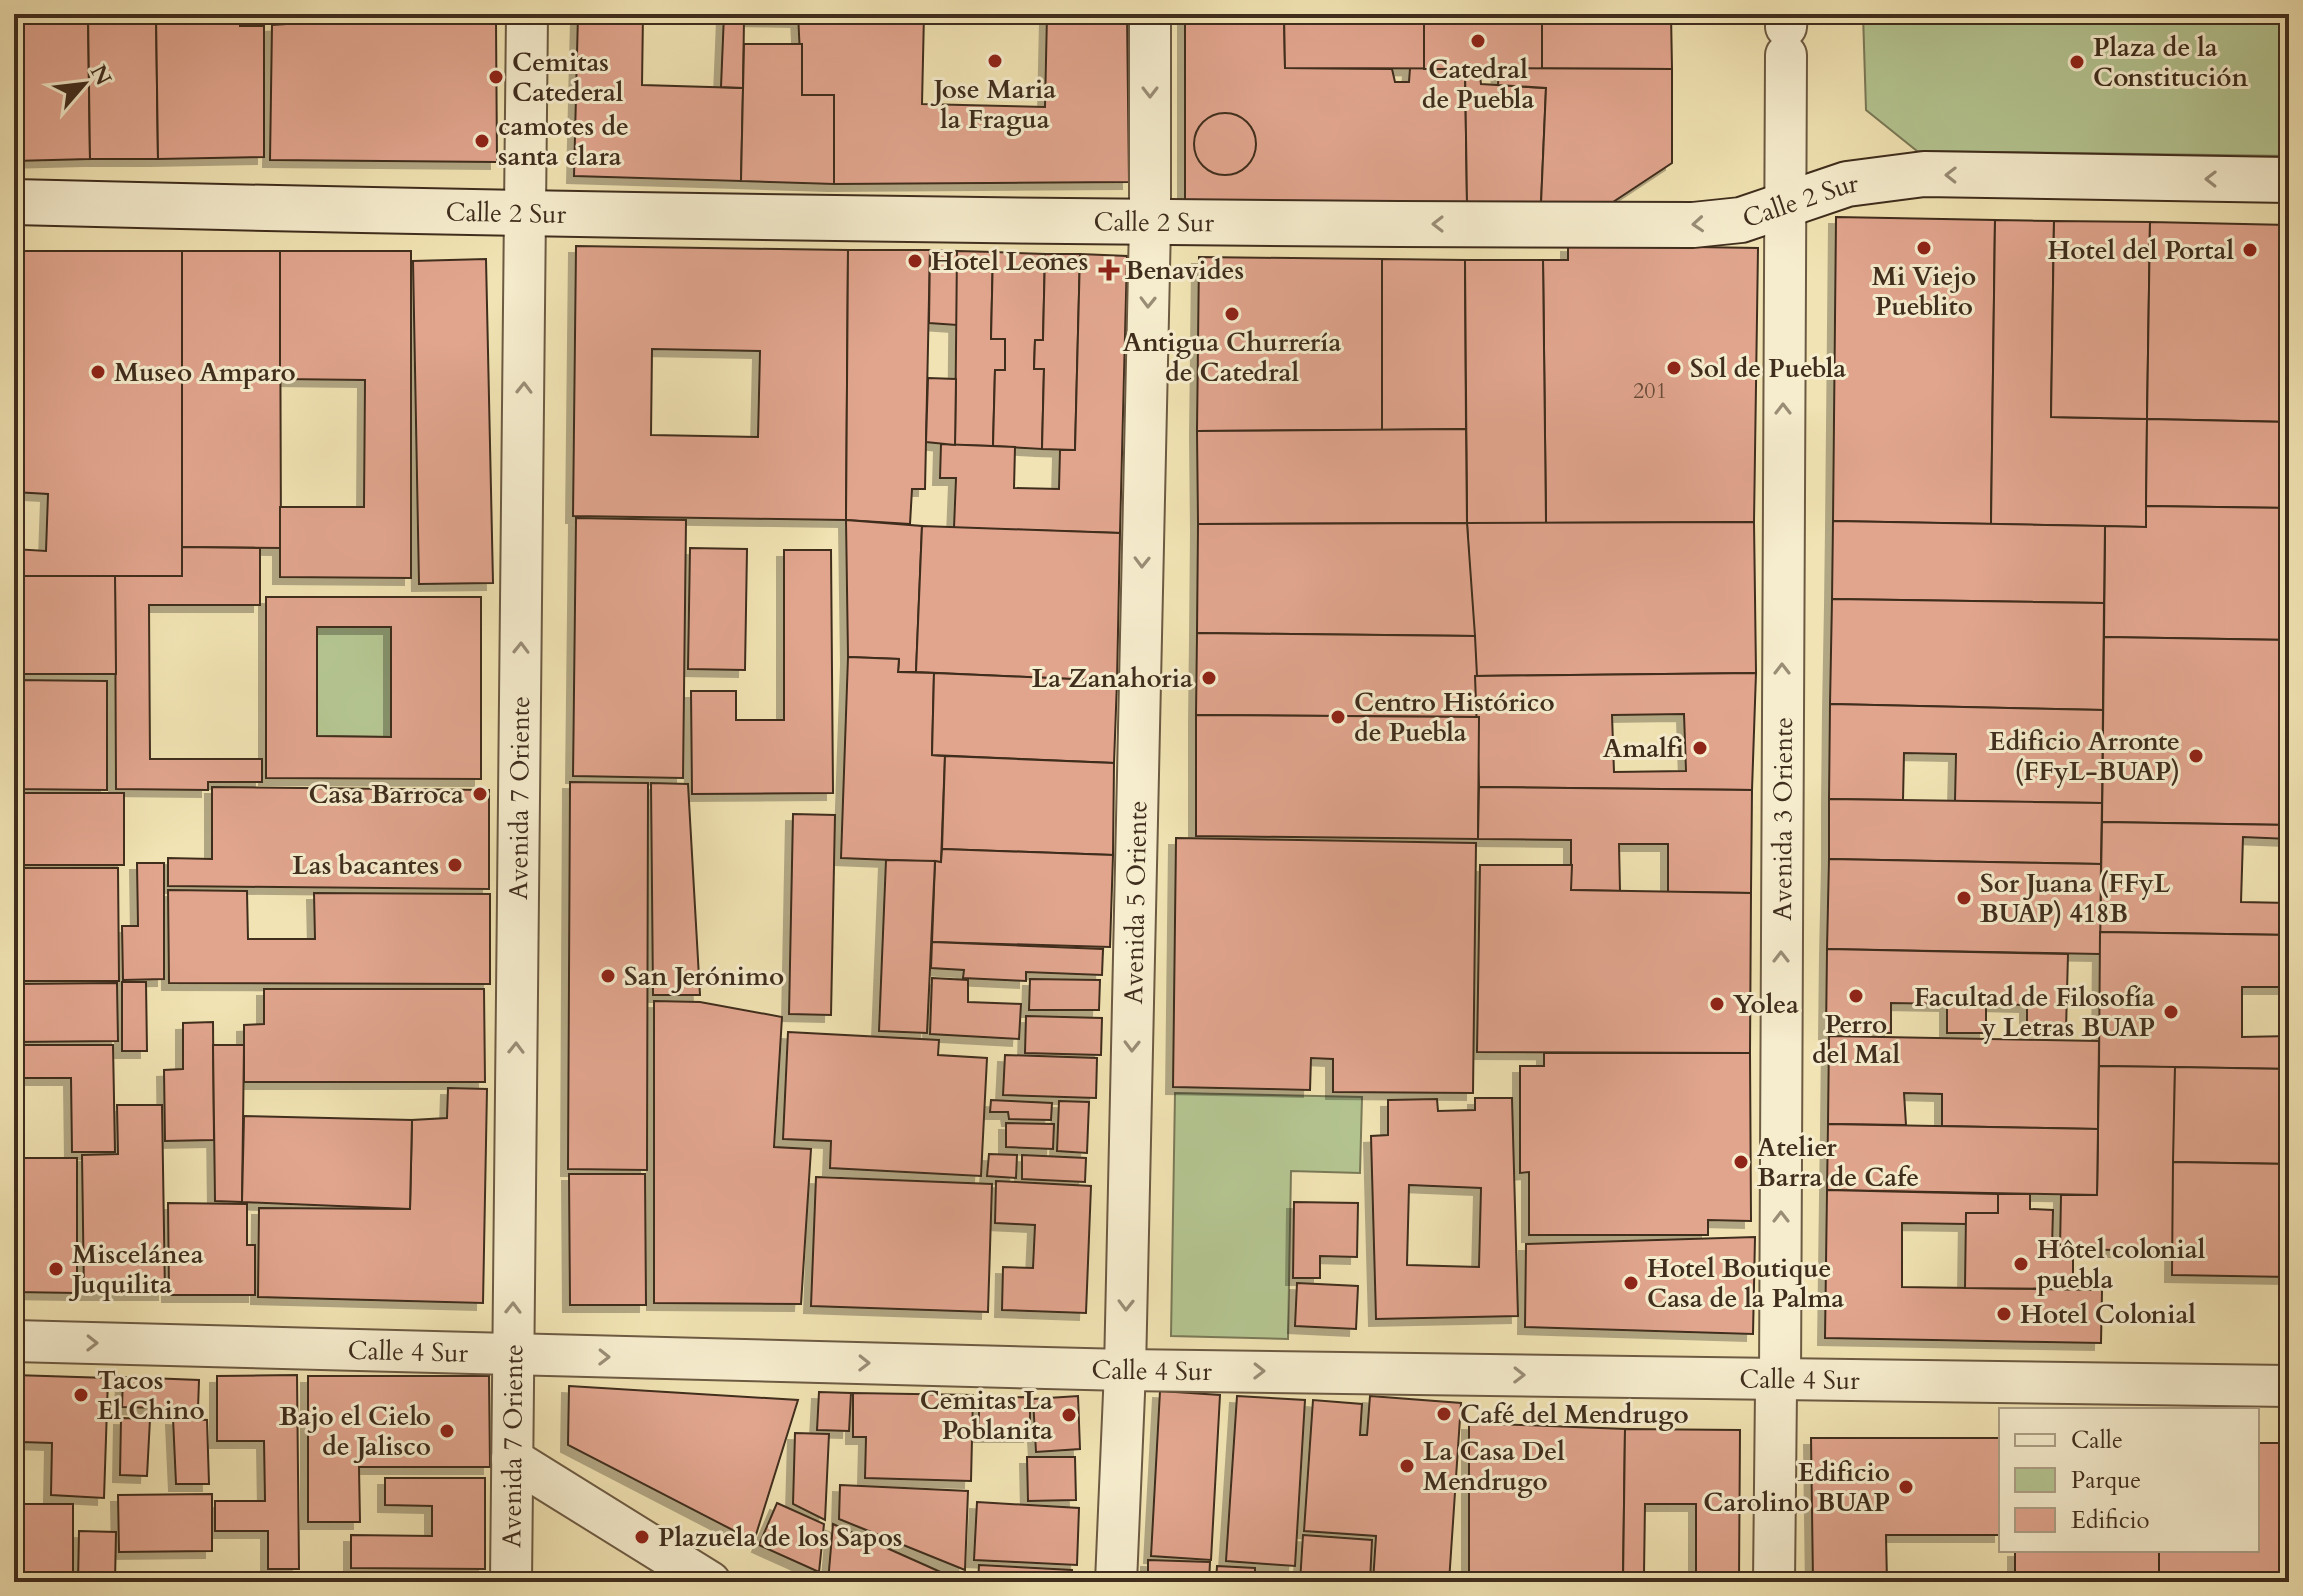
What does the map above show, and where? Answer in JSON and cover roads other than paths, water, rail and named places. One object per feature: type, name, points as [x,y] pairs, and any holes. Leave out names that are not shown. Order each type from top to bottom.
[{"type":"street","name":"Avenida 7 Oriente","points":[[511,1582],[527,14]]},
{"type":"street","name":"Avenida 5 Oriente","points":[[1116,1582],[1125,1370],[1150,224],[1150,14]]},
{"type":"street","name":"Avenida 3 Oriente","points":[[1774,1582],[1776,1390],[1780,1379],[1786,32]]},
{"type":"street","name":"Calle 2 Sur","points":[[14,202],[526,215],[1150,224],[1693,225],[1741,220],[1847,184],[1924,174],[2289,180]]},
{"type":"street","name":"Calle 4 Sur","points":[[14,1341],[1125,1370],[2289,1386]]},
{"type":"street","points":[[512,1459],[710,1582]]},
{"type":"place","name":"Catedral de Puebla","points":[[1478,41]]},
{"type":"place","name":"Jose Maria la Fragua","points":[[995,61]]},
{"type":"place","name":"Plaza de la Constitución","points":[[2077,62]]},
{"type":"place","name":"Cemitas Catederal","points":[[496,77]]},
{"type":"place","name":"camotes de santa clara","points":[[482,141]]},
{"type":"place","name":"Mi Viejo Pueblito","points":[[1924,248]]},
{"type":"place","name":"Hotel del Portal","points":[[2250,250]]},
{"type":"place","name":"Hotel Leones","points":[[915,261]]},
{"type":"place","name":"Benavides","points":[[1109,270]]},
{"type":"place","name":"Antigua Churrería de Catedral","points":[[1232,314]]},
{"type":"place","name":"Sol de Puebla","points":[[1674,368]]},
{"type":"place","name":"Museo Amparo","points":[[98,372]]},
{"type":"place","name":"La Zanahoria","points":[[1209,678]]},
{"type":"place","name":"Centro Histórico de Puebla","points":[[1338,717]]},
{"type":"place","name":"Amalfi","points":[[1700,748]]},
{"type":"place","name":"Edificio Arronte (FFyL-BUAP)","points":[[2196,756]]},
{"type":"place","name":"Casa Barroca","points":[[480,794]]},
{"type":"place","name":"Las bacantes","points":[[455,865]]},
{"type":"place","name":"Sor Juana (FFyL BUAP) 418B","points":[[1964,898]]},
{"type":"place","name":"San Jerónimo","points":[[608,976]]},
{"type":"place","name":"Perro del Mal","points":[[1856,996]]},
{"type":"place","name":"Yolea","points":[[1717,1004]]},
{"type":"place","name":"Facultad de Filosofía y Letras BUAP","points":[[2171,1012]]},
{"type":"place","name":"Atelier Barra de Cafe","points":[[1741,1162]]},
{"type":"place","name":"Hôtel colonial puebla","points":[[2021,1264]]},
{"type":"place","name":"Miscelánea Juquilita","points":[[56,1269]]},
{"type":"place","name":"Hotel Boutique Casa de la Palma","points":[[1631,1283]]},
{"type":"place","name":"Hotel Colonial","points":[[2004,1314]]},
{"type":"place","name":"Tacos El Chino","points":[[81,1395]]},
{"type":"place","name":"Café del Mendrugo","points":[[1444,1414]]},
{"type":"place","name":"Cemitas La Poblanita","points":[[1069,1415]]},
{"type":"place","name":"Bajo el Cielo de Jalisco","points":[[447,1431]]},
{"type":"place","name":"La Casa Del Mendrugo","points":[[1407,1466]]},
{"type":"place","name":"Edificio Carolino BUAP","points":[[1906,1487]]},
{"type":"place","name":"Plazuela de los Sapos","points":[[642,1537]]}]
